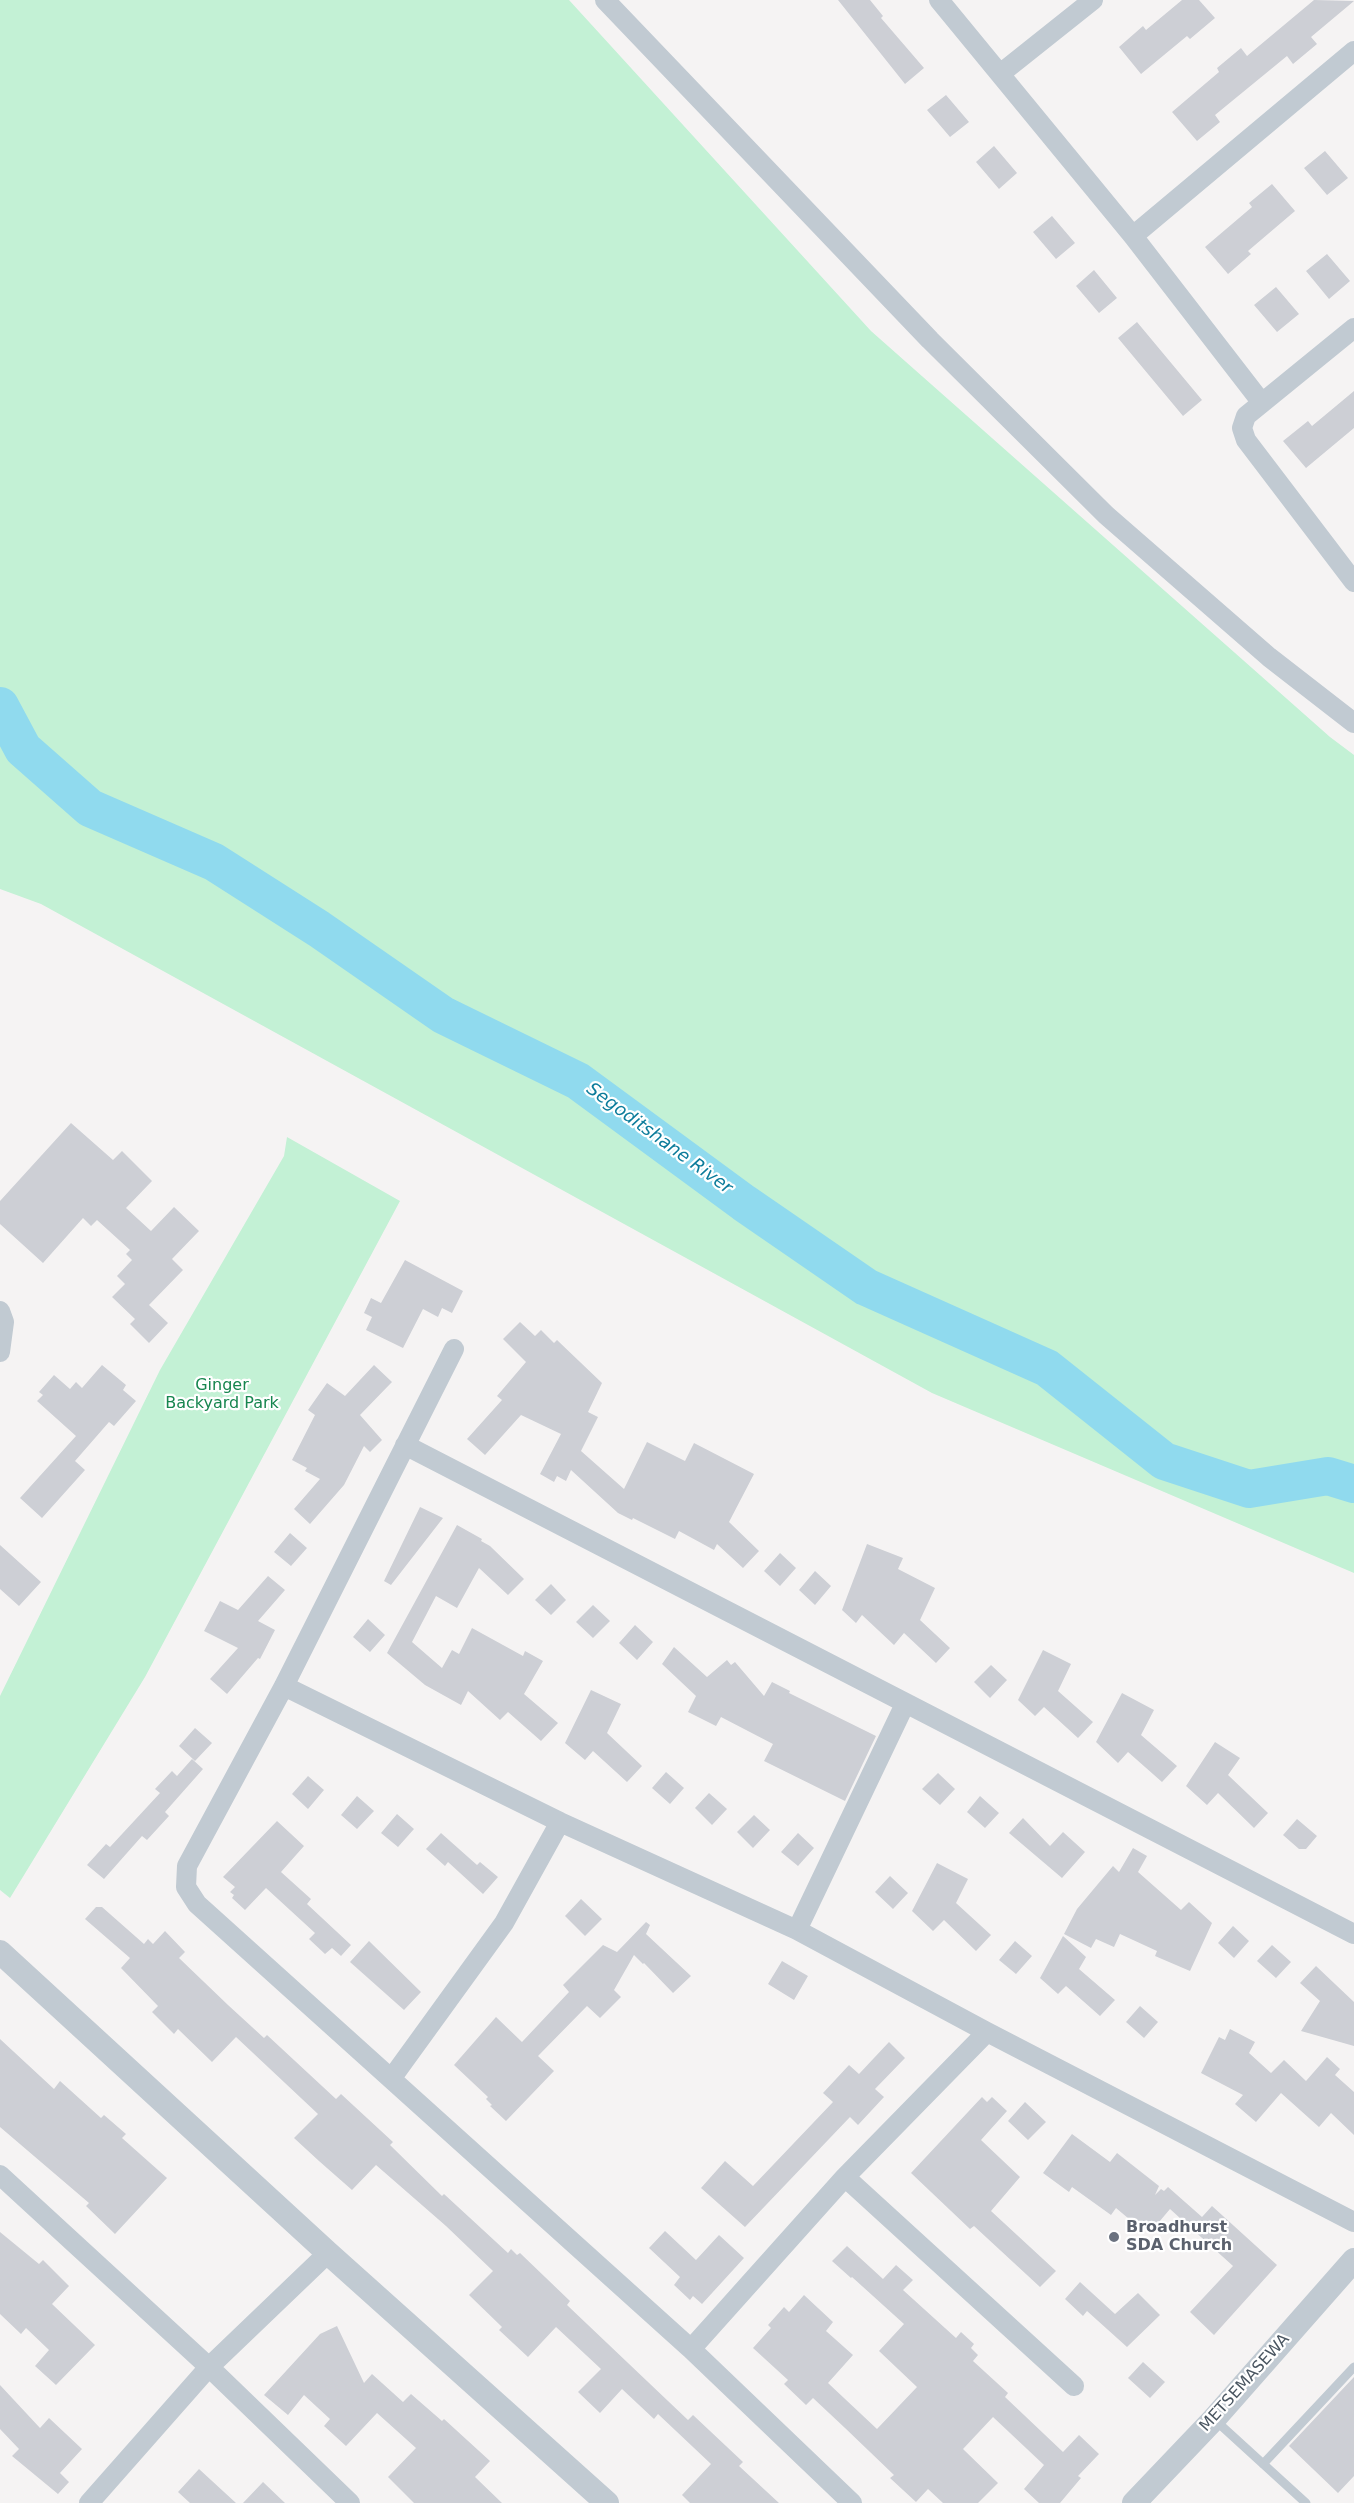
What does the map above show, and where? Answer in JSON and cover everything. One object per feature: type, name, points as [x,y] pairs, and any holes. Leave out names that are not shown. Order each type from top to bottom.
[{"type":"street","points":[[605,0],[930,340],[1106,515],[1269,657],[1354,723]]},
{"type":"street","points":[[939,0],[1133,236],[1262,403]]},
{"type":"street","points":[[1000,75],[1093,0]]},
{"type":"street","points":[[1133,236],[1354,51]]},
{"type":"street","points":[[1354,328],[1246,416],[1242,429],[1246,440],[1354,582]]},
{"type":"street","points":[[0,1311],[4,1322],[0,1352]]},
{"type":"street","points":[[454,1349],[284,1686],[187,1866],[186,1887],[197,1904],[691,2349],[852,2503]]},
{"type":"street","points":[[405,1445],[1354,1934]]},
{"type":"street","points":[[284,1686],[560,1821],[796,1930],[987,2032],[1354,2222]]},
{"type":"street","points":[[796,1930],[905,1704]]},
{"type":"street","points":[[391,2079],[504,1923],[560,1821]]},
{"type":"street","points":[[0,1952],[328,2253],[607,2503]]},
{"type":"street","points":[[691,2349],[845,2177],[987,2032]]},
{"type":"street","points":[[0,2175],[209,2367],[350,2503]]},
{"type":"street","points":[[845,2177],[1074,2386]]},
{"type":"street","points":[[89,2503],[209,2367],[328,2253]]},
{"type":"street","name":"METSEMASEWA","points":[[1134,2503],[1214,2419],[1354,2260]]},
{"type":"lane","points":[[1263,2464],[1354,2367]]},
{"type":"lane","points":[[1214,2419],[1306,2503]]},
{"type":"green space","points":[[0,0],[569,0],[871,331],[1330,737],[1354,755],[1354,1573],[932,1393],[41,904],[0,889]]},
{"type":"green space","name":"Ginger Backyard Park","points":[[287,1137],[400,1201],[145,1677],[10,1898],[0,1890],[0,1696],[160,1370],[284,1156]]},
{"type":"building","points":[[838,0],[870,0],[883,16],[881,18],[924,68],[905,84]]},
{"type":"building","points":[[1182,0],[1199,0],[1215,18],[1190,39],[1187,36],[1141,74],[1119,47],[1143,26],[1146,30]]},
{"type":"building","points":[[1314,0],[1354,1],[1311,37],[1317,44],[1293,64],[1287,56],[1215,115],[1220,122],[1197,141],[1172,112],[1219,72],[1217,68],[1241,48],[1247,56]]},
{"type":"building","points":[[946,95],[969,122],[950,137],[927,110]]},
{"type":"building","points":[[994,146],[1017,173],[999,189],[976,162]]},
{"type":"building","points":[[1325,151],[1348,178],[1327,195],[1304,168]]},
{"type":"building","points":[[1272,184],[1295,211],[1248,251],[1251,254],[1228,274],[1205,247],[1252,207],[1249,203]]},
{"type":"building","points":[[1052,216],[1075,243],[1056,259],[1033,232]]},
{"type":"building","points":[[1327,254],[1350,281],[1329,299],[1306,271]]},
{"type":"building","points":[[1094,270],[1117,298],[1099,313],[1076,286]]},
{"type":"building","points":[[1276,287],[1299,314],[1277,332],[1254,305]]},
{"type":"building","points":[[1137,322],[1202,400],[1183,416],[1118,338]]},
{"type":"building","points":[[1354,391],[1354,428],[1306,468],[1283,441],[1308,421],[1312,426]]},
{"type":"building","points":[[71,1123],[113,1160],[122,1151],[152,1181],[126,1208],[151,1231],[174,1207],[199,1231],[172,1259],[183,1270],[149,1305],[168,1323],[149,1343],[130,1324],[135,1319],[112,1297],[125,1284],[117,1276],[132,1260],[126,1254],[130,1250],[97,1220],[91,1226],[83,1218],[43,1263],[0,1224],[0,1201]]},
{"type":"building","points":[[405,1260],[463,1291],[452,1313],[442,1308],[438,1317],[423,1309],[403,1348],[366,1330],[372,1317],[364,1313],[371,1298],[381,1303]]},
{"type":"building","points":[[520,1322],[535,1336],[541,1330],[554,1343],[557,1340],[602,1383],[588,1412],[598,1417],[581,1451],[624,1489],[647,1442],[685,1461],[694,1443],[754,1474],[729,1522],[759,1551],[743,1568],[717,1544],[714,1550],[679,1531],[675,1539],[618,1513],[571,1470],[566,1481],[557,1476],[554,1482],[540,1474],[561,1434],[521,1415],[485,1455],[467,1439],[502,1400],[497,1396],[526,1362],[503,1339]]},
{"type":"building","points":[[102,1365],[126,1385],[123,1390],[136,1401],[114,1426],[109,1422],[75,1461],[85,1470],[42,1518],[20,1498],[76,1436],[37,1401],[43,1395],[39,1392],[54,1375],[70,1389],[76,1382],[82,1388]]},
{"type":"building","points":[[374,1365],[392,1382],[360,1415],[382,1440],[370,1452],[364,1446],[344,1485],[310,1524],[294,1509],[320,1479],[305,1471],[307,1468],[292,1460],[315,1415],[308,1410],[327,1383],[345,1396]]},
{"type":"building","points":[[420,1507],[443,1518],[391,1585],[384,1581]]},
{"type":"building","points":[[457,1525],[482,1539],[481,1541],[490,1546],[524,1579],[508,1595],[479,1568],[457,1608],[436,1596],[412,1642],[442,1668],[452,1650],[459,1654],[472,1628],[523,1656],[525,1651],[543,1661],[524,1694],[558,1723],[541,1741],[508,1712],[500,1720],[468,1691],[461,1705],[425,1685],[387,1653]]},
{"type":"building","points":[[290,1533],[307,1548],[291,1566],[274,1552]]},
{"type":"building","points":[[867,1544],[903,1558],[898,1569],[935,1588],[920,1620],[950,1648],[936,1663],[904,1633],[894,1645],[862,1615],[856,1623],[842,1610]]},
{"type":"building","points":[[0,1545],[41,1582],[19,1606],[0,1589]]},
{"type":"building","points":[[780,1553],[796,1568],[780,1586],[764,1571]]},
{"type":"building","points":[[815,1571],[831,1586],[815,1605],[799,1590]]},
{"type":"building","points":[[268,1576],[285,1590],[258,1621],[275,1630],[260,1659],[258,1658],[227,1694],[210,1679],[238,1648],[204,1631],[220,1601],[238,1610]]},
{"type":"building","points":[[551,1584],[566,1600],[551,1615],[535,1600]]},
{"type":"building","points":[[593,1605],[610,1621],[593,1638],[576,1622]]},
{"type":"building","points":[[368,1619],[385,1635],[370,1652],[353,1637]]},
{"type":"building","points":[[635,1625],[653,1642],[637,1660],[619,1643]]},
{"type":"building","points":[[674,1647],[707,1677],[727,1660],[731,1665],[735,1662],[764,1696],[772,1682],[790,1691],[789,1693],[876,1736],[845,1801],[764,1761],[773,1744],[721,1717],[716,1726],[688,1712],[696,1696],[662,1664]]},
{"type":"building","points":[[1043,1650],[1071,1664],[1058,1691],[1093,1722],[1078,1738],[1044,1707],[1035,1716],[1018,1700]]},
{"type":"building","points":[[991,1665],[1007,1680],[990,1698],[974,1682]]},
{"type":"building","points":[[591,1690],[621,1704],[607,1733],[642,1766],[627,1782],[593,1751],[585,1760],[565,1743]]},
{"type":"building","points":[[1122,1693],[1154,1710],[1141,1735],[1177,1766],[1162,1782],[1128,1752],[1118,1763],[1096,1742]]},
{"type":"building","points":[[195,1728],[212,1743],[195,1761],[179,1746]]},
{"type":"building","points":[[1215,1742],[1240,1758],[1228,1775],[1268,1813],[1254,1828],[1218,1793],[1207,1805],[1186,1786]]},
{"type":"building","points":[[192,1759],[203,1769],[165,1812],[169,1816],[147,1840],[142,1836],[104,1879],[87,1865],[106,1844],[110,1847],[160,1793],[155,1789],[172,1771],[177,1776]]},
{"type":"building","points":[[666,1772],[684,1788],[670,1804],[652,1788]]},
{"type":"building","points":[[938,1773],[955,1789],[940,1805],[922,1789]]},
{"type":"building","points":[[308,1776],[324,1790],[308,1809],[292,1794]]},
{"type":"building","points":[[709,1793],[727,1809],[712,1825],[695,1808]]},
{"type":"building","points":[[357,1796],[374,1811],[357,1829],[341,1815]]},
{"type":"building","points":[[980,1796],[999,1813],[985,1828],[967,1812]]},
{"type":"building","points":[[397,1814],[414,1829],[398,1847],[381,1833]]},
{"type":"building","points":[[754,1815],[770,1830],[753,1848],[737,1832]]},
{"type":"building","points":[[1023,1818],[1050,1846],[1063,1832],[1085,1852],[1062,1878],[1009,1833]]},
{"type":"building","points":[[1297,1819],[1317,1836],[1306,1849],[1299,1849],[1283,1835]]},
{"type":"building","points":[[277,1821],[304,1846],[281,1872],[311,1899],[307,1904],[351,1945],[341,1956],[332,1948],[325,1954],[309,1939],[315,1933],[266,1888],[245,1910],[232,1898],[234,1895],[230,1892],[235,1887],[223,1877]]},
{"type":"building","points":[[441,1833],[477,1865],[480,1862],[498,1877],[483,1894],[448,1862],[445,1866],[426,1849]]},
{"type":"building","points":[[798,1833],[814,1848],[798,1866],[781,1852]]},
{"type":"building","points":[[1133,1848],[1147,1856],[1138,1872],[1181,1910],[1189,1902],[1212,1923],[1190,1971],[1155,1956],[1157,1951],[1120,1934],[1114,1947],[1096,1939],[1091,1948],[1064,1934],[1077,1909],[1113,1866],[1119,1872]]},
{"type":"building","points":[[937,1863],[968,1879],[956,1903],[991,1935],[976,1951],[944,1920],[933,1931],[912,1911]]},
{"type":"building","points":[[890,1876],[908,1893],[893,1909],[875,1892]]},
{"type":"building","points":[[581,1899],[602,1919],[585,1936],[565,1916]]},
{"type":"building","points":[[96,1907],[102,1907],[144,1944],[148,1939],[153,1944],[165,1931],[185,1952],[179,1958],[228,2005],[264,2038],[267,2035],[336,2099],[341,2094],[393,2142],[390,2145],[442,2196],[444,2194],[508,2253],[511,2249],[517,2255],[520,2253],[570,2301],[567,2305],[688,2420],[693,2415],[743,2462],[739,2466],[779,2503],[690,2503],[682,2495],[711,2464],[658,2414],[654,2419],[622,2389],[600,2413],[578,2392],[601,2369],[556,2327],[528,2357],[499,2330],[502,2327],[469,2295],[493,2271],[376,2165],[352,2190],[319,2161],[294,2138],[318,2114],[236,2037],[212,2062],[178,2029],[174,2034],[152,2012],[158,2006],[121,1968],[130,1958],[85,1919]]},
{"type":"building","points":[[646,1922],[650,1925],[646,1934],[691,1976],[673,1993],[634,1955],[614,1990],[621,1997],[600,2018],[587,2006],[538,2056],[554,2071],[506,2121],[490,2106],[492,2105],[486,2099],[488,2097],[454,2065],[496,2017],[522,2042],[569,1992],[563,1985],[603,1945],[617,1952]]},
{"type":"building","points":[[1233,1926],[1249,1941],[1234,1958],[1218,1943]]},
{"type":"building","points":[[1063,1936],[1086,1957],[1079,1969],[1115,2000],[1100,2016],[1066,1986],[1058,1994],[1040,1978]]},
{"type":"building","points":[[369,1941],[421,1992],[404,2010],[350,1962]]},
{"type":"building","points":[[1015,1941],[1032,1956],[1016,1974],[999,1960]]},
{"type":"building","points":[[1272,1945],[1291,1962],[1276,1978],[1257,1961]]},
{"type":"building","points":[[782,1961],[808,1976],[794,2000],[768,1984]]},
{"type":"building","points":[[1316,1966],[1354,2002],[1354,2046],[1301,2031],[1320,2001],[1300,1983]]},
{"type":"building","points":[[1140,2006],[1158,2022],[1144,2038],[1126,2022]]},
{"type":"building","points":[[1230,2029],[1255,2042],[1249,2053],[1271,2073],[1284,2060],[1306,2081],[1327,2057],[1340,2069],[1335,2075],[1354,2092],[1354,2135],[1331,2113],[1319,2127],[1281,2093],[1256,2122],[1235,2104],[1243,2095],[1201,2073],[1219,2037],[1225,2040]]},
{"type":"building","points":[[0,2039],[54,2089],[60,2081],[101,2118],[104,2115],[126,2134],[122,2138],[167,2178],[115,2234],[86,2206],[89,2203],[0,2127]]},
{"type":"building","points":[[889,2042],[905,2058],[875,2089],[884,2097],[858,2125],[850,2117],[745,2227],[701,2188],[725,2161],[753,2186],[833,2102],[823,2093],[849,2065],[859,2074]]},
{"type":"building","points":[[982,2097],[987,2102],[992,2097],[1007,2111],[981,2140],[1020,2177],[991,2211],[1056,2271],[1040,2287],[974,2226],[970,2229],[911,2173]]},
{"type":"building","points":[[1025,2102],[1046,2122],[1028,2140],[1008,2121]]},
{"type":"building","points":[[1072,2134],[1110,2162],[1117,2153],[1159,2186],[1155,2195],[1161,2189],[1164,2191],[1168,2187],[1202,2217],[1212,2206],[1277,2265],[1214,2335],[1190,2312],[1233,2266],[1170,2209],[1154,2228],[1147,2222],[1141,2229],[1116,2208],[1111,2215],[1072,2187],[1069,2192],[1043,2173]]},
{"type":"building","points":[[665,2231],[696,2260],[719,2235],[744,2258],[702,2304],[693,2296],[690,2300],[674,2285],[680,2277],[649,2248]]},
{"type":"building","points":[[0,2232],[39,2264],[43,2260],[69,2286],[52,2304],[95,2345],[56,2385],[35,2366],[49,2350],[26,2328],[21,2334],[0,2314]]},
{"type":"building","points":[[847,2246],[883,2279],[896,2265],[913,2280],[903,2290],[956,2338],[961,2332],[974,2344],[971,2348],[978,2355],[973,2361],[1008,2393],[1005,2397],[1063,2452],[1079,2435],[1099,2454],[1078,2476],[1081,2478],[1060,2503],[1039,2503],[1024,2489],[1044,2465],[993,2417],[963,2449],[998,2483],[978,2503],[943,2503],[928,2489],[916,2502],[890,2478],[894,2475],[813,2398],[806,2405],[784,2384],[788,2380],[753,2348],[771,2328],[768,2325],[784,2307],[789,2312],[804,2295],[833,2322],[826,2331],[853,2355],[828,2383],[877,2429],[917,2387],[879,2351],[904,2324],[832,2261]]},
{"type":"building","points":[[1080,2282],[1115,2314],[1138,2293],[1160,2315],[1127,2347],[1087,2311],[1083,2316],[1065,2299]]},
{"type":"building","points":[[337,2326],[364,2383],[372,2374],[403,2402],[411,2394],[442,2421],[444,2419],[490,2461],[475,2477],[502,2503],[414,2503],[388,2477],[416,2448],[377,2413],[346,2446],[324,2426],[330,2419],[304,2395],[288,2415],[264,2395],[320,2334]]},
{"type":"building","points":[[1143,2362],[1165,2382],[1150,2398],[1128,2378]]},
{"type":"building","points":[[1354,2377],[1354,2476],[1338,2493],[1289,2446]]},
{"type":"building","points":[[0,2385],[40,2428],[49,2418],[82,2449],[60,2473],[69,2482],[58,2494],[12,2456],[19,2449],[0,2429]]},
{"type":"building","points":[[199,2469],[236,2503],[190,2503],[178,2492]]},
{"type":"building","points":[[263,2482],[285,2503],[243,2503]]},
{"type":"waterway","name":"Segoditshane River","points":[[0,706],[23,749],[90,808],[214,862],[319,929],[443,1015],[578,1081],[744,1203],[866,1287],[1047,1368],[1164,1461],[1249,1489],[1328,1476],[1354,1484]]},
{"type":"place","name":"Broadhurst SDA Church","points":[[1114,2237]]}]
